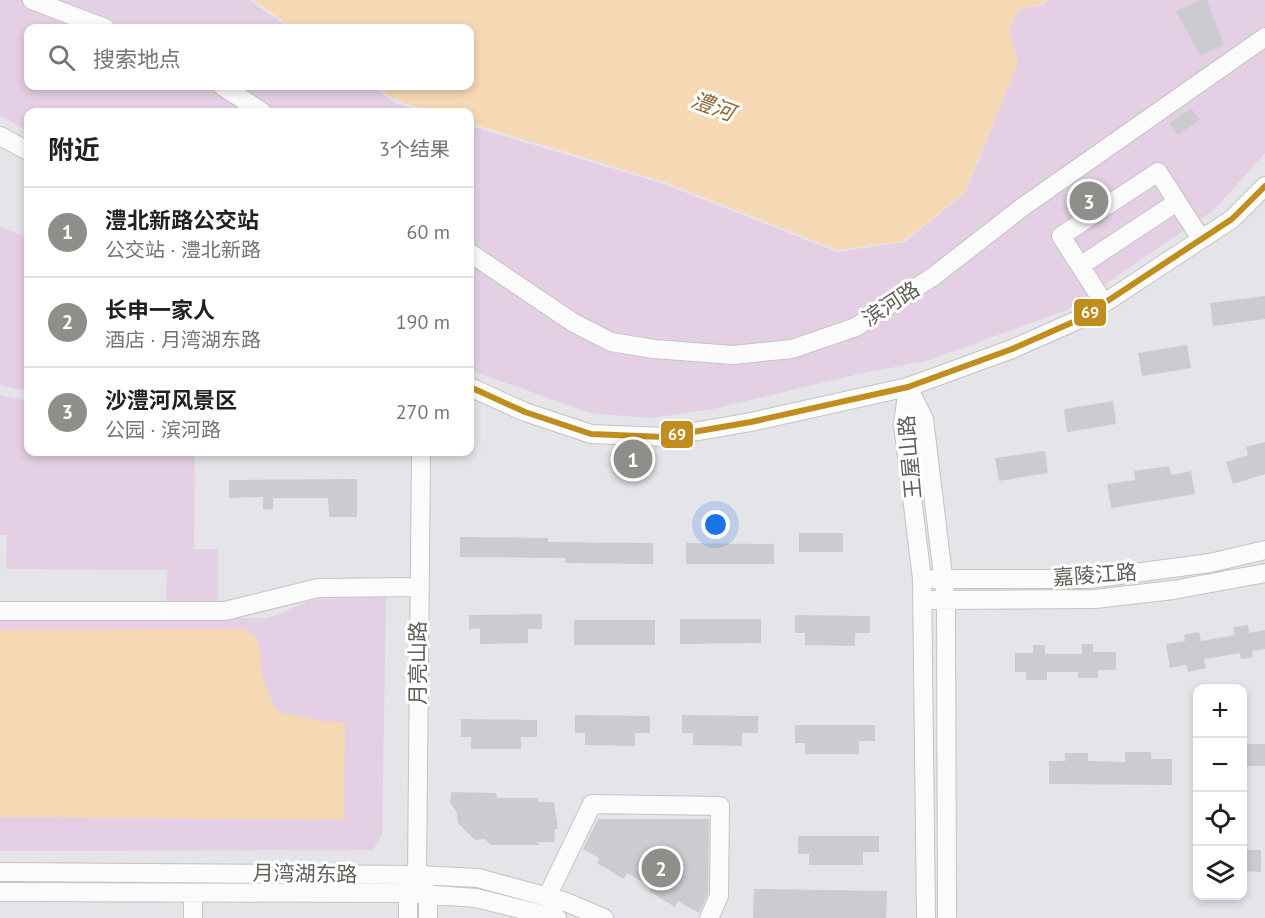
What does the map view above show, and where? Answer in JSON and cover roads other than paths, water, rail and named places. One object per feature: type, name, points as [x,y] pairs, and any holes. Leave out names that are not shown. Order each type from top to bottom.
[{"type":"street","points":[[32,0],[95,24]]},
{"type":"street","name":"滨河路","points":[[474,256],[574,323],[611,342],[654,349],[733,355],[792,349],[856,327],[934,276],[1024,206],[1265,37]]},
{"type":"street","points":[[228,90],[256,108]]},
{"type":"street","points":[[0,135],[24,149]]},
{"type":"street","points":[[1104,303],[1060,236],[1158,172],[1202,239]]},
{"type":"street","points":[[474,389],[525,412],[591,434],[664,437],[751,422],[908,387],[1012,349],[1080,320],[1232,219],[1265,186]]},
{"type":"street","points":[[1080,266],[1178,202]]},
{"type":"street","name":"王屋山路","points":[[908,387],[924,420],[946,601],[947,918]]},
{"type":"street","name":"王屋山路","points":[[908,387],[903,424],[922,579],[926,918]]},
{"type":"street","name":"月亮山路","points":[[408,918],[408,893],[417,875],[421,456]]},
{"type":"street","name":"嘉陵江路","points":[[922,579],[1089,579],[1210,563],[1265,550]]},
{"type":"street","name":"嘉陵江路","points":[[922,600],[1095,599],[1173,590],[1265,573]]},
{"type":"street","points":[[0,611],[225,611],[318,588],[418,587]]},
{"type":"street","points":[[547,897],[592,804],[720,806],[719,896],[709,918]]},
{"type":"street","name":"月湾湖东路","points":[[0,872],[417,875],[478,878],[547,897],[604,918]]},
{"type":"street","name":"月亮山路","points":[[417,875],[428,895],[428,918]]},
{"type":"street","name":"月湾湖东路","points":[[0,892],[408,893],[476,898],[557,918]]},
{"type":"street","points":[[194,893],[194,918]]},
{"type":"water","name":"澧河","points":[[253,0],[1048,0],[1043,4],[1019,9],[1009,30],[1018,63],[965,192],[904,241],[837,250],[664,182],[474,124],[474,108],[419,108],[397,100],[380,90],[474,90],[474,24],[287,24]]},
{"type":"water","points":[[244,629],[251,633],[258,643],[264,681],[278,712],[320,721],[345,723],[344,820],[0,817],[0,630]]},
{"type":"place","name":"沙澧河风景区","points":[[1089,201]]},
{"type":"place","name":"澧北新路公交站","points":[[633,459]]},
{"type":"place","name":"长申一家人","points":[[661,868]]}]
